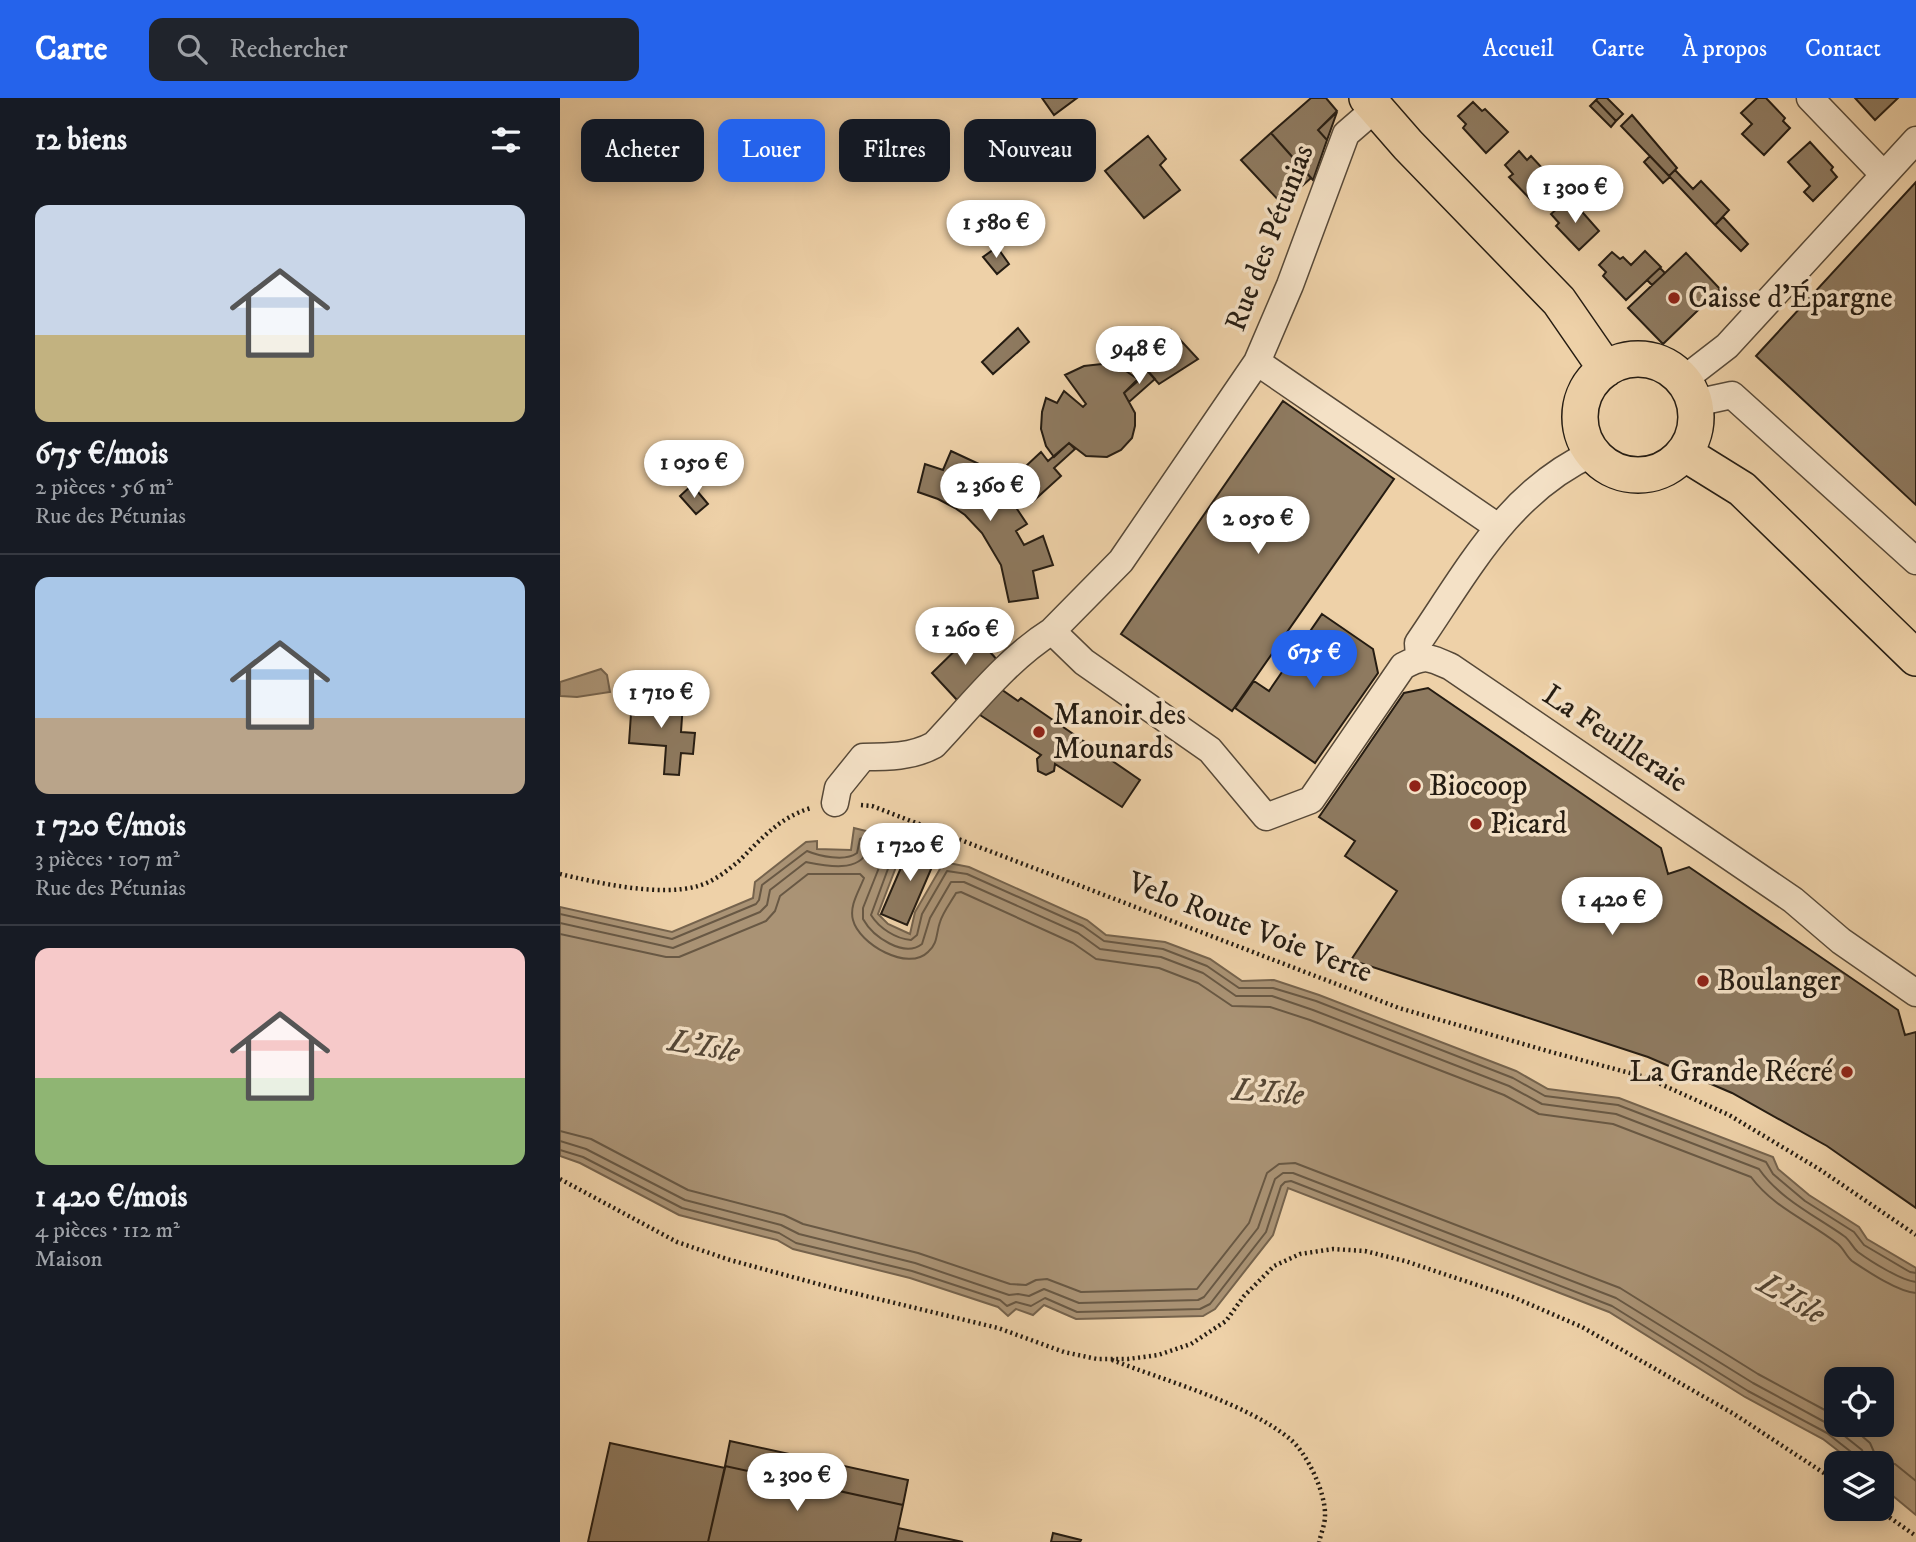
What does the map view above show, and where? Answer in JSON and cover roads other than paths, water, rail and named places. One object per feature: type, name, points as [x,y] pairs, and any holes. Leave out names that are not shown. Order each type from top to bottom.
[{"type":"main road","points":[[1371,103],[1559,301],[1606,369]]},
{"type":"main road","points":[[1638,359],[1671,369],[1689,392],[1695,430],[1684,453],[1673,464],[1660,471],[1631,475],[1616,471],[1592,453],[1583,436],[1580,417],[1583,399],[1592,382],[1606,369],[1621,362],[1638,359]]},
{"type":"main road","points":[[1684,453],[1742,489],[1913,646]]},
{"type":"street","points":[[1810,98],[1884,175]]},
{"type":"street","name":"Rue des Pétunias","points":[[835,803],[838,788],[863,757],[893,757],[922,752],[934,746],[1003,671],[1052,631],[1121,561],[1257,362],[1290,285],[1346,134],[1371,103]]},
{"type":"street","points":[[1689,392],[1727,346],[1916,140]]},
{"type":"street","points":[[1257,362],[1498,527]]},
{"type":"street","points":[[1689,392],[1732,395],[1916,561]]},
{"type":"street","points":[[1052,631],[1084,662],[1210,750],[1266,817],[1311,800],[1403,666],[1419,657],[1418,643],[1498,527],[1522,500],[1546,480],[1565,466],[1592,453]]},
{"type":"street","name":"La Feuilleraie","points":[[1419,657],[1431,658],[1451,667],[1800,906],[1842,942],[1916,993]]},
{"type":"water","points":[[601,669],[607,675],[610,692],[577,697],[560,696],[560,682]]},
{"type":"water","name":"L'Isle","points":[[854,828],[906,841],[878,914],[888,924],[910,934],[915,912],[944,862],[969,867],[1087,920],[1106,935],[1165,942],[1210,959],[1242,981],[1274,980],[1516,1071],[1548,1089],[1619,1098],[1773,1157],[1778,1169],[1809,1195],[1859,1227],[1867,1239],[1916,1268],[1916,1515],[1894,1497],[1894,1451],[1838,1451],[1823,1439],[1745,1397],[1609,1312],[1288,1188],[1273,1235],[1215,1309],[1203,1316],[1076,1319],[1044,1305],[1033,1315],[1016,1309],[1008,1316],[998,1307],[910,1278],[793,1249],[777,1240],[679,1215],[580,1163],[560,1156],[560,907],[672,932],[753,898],[755,882],[806,842],[817,841],[817,849],[851,850]]},
{"type":"place","name":"Caisse d'Épargne","points":[[1674,298]]},
{"type":"place","name":"Manoir des Mounards","points":[[1039,732]]},
{"type":"place","name":"Biocoop","points":[[1415,786]]},
{"type":"place","name":"Picard","points":[[1476,824]]},
{"type":"place","name":"Boulanger","points":[[1703,981]]},
{"type":"place","name":"La Grande Récré","points":[[1847,1072]]}]
